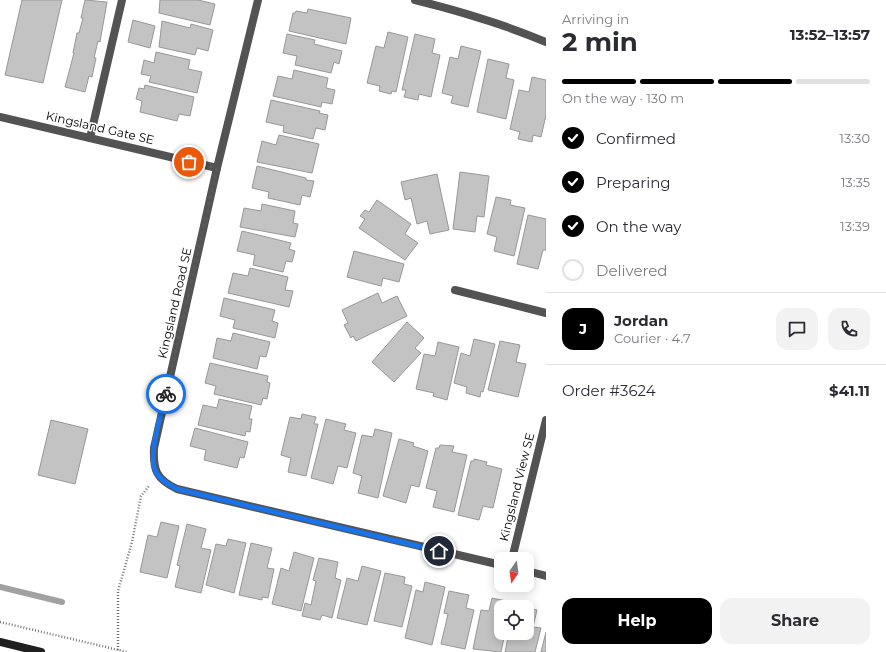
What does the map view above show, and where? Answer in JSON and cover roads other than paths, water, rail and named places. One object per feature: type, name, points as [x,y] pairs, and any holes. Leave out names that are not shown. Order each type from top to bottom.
[{"type":"street","points":[[90,138],[122,0]]},
{"type":"street","name":"Kingsland Road SE","points":[[258,0],[217,168],[154,448],[153,463],[157,474],[166,483],[177,489],[494,563]]},
{"type":"street","points":[[415,0],[453,9],[508,26],[546,42]]},
{"type":"street","name":"Kingsland Gate SE","points":[[0,117],[217,168]]},
{"type":"street","points":[[455,290],[546,313]]},
{"type":"street","name":"Kingsland View SE","points":[[514,552],[546,420]]},
{"type":"street","points":[[534,573],[546,576]]},
{"type":"street","points":[[0,642],[41,652]]},
{"type":"waterway","points":[[0,587],[62,602]]}]
